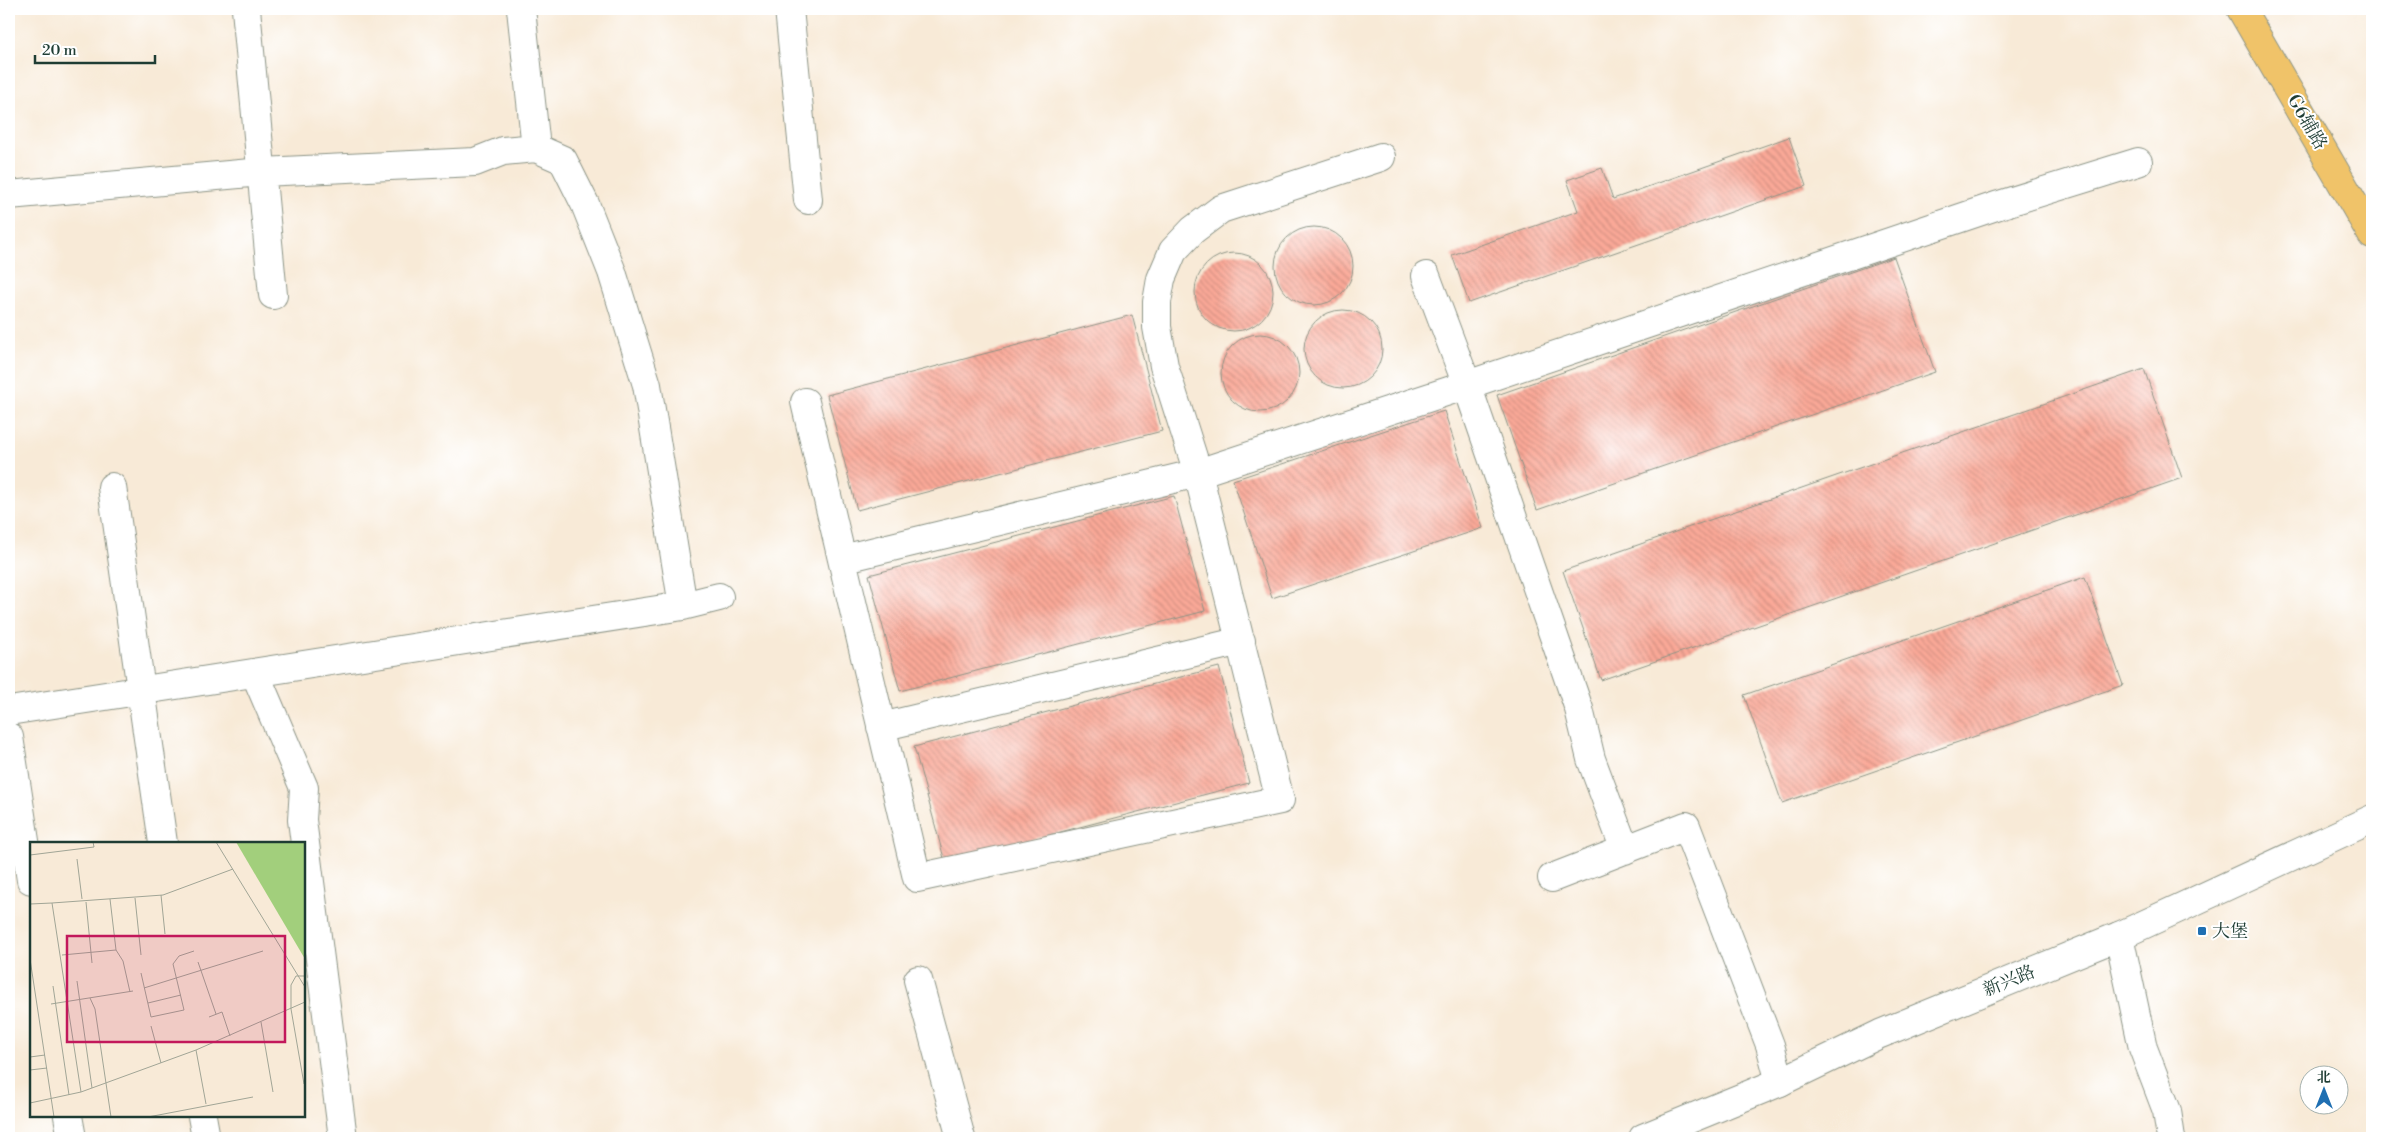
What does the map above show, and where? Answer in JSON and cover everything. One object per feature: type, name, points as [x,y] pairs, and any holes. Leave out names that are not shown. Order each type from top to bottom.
[{"type":"main road","name":"G6辅路","points":[[2241,9],[2372,235]]},
{"type":"street","points":[[246,9],[273,295]]},
{"type":"street","points":[[521,9],[536,148]]},
{"type":"street","points":[[789,9],[808,200]]},
{"type":"street","points":[[9,195],[262,172],[475,162],[503,151],[536,148],[563,160],[585,204],[612,272],[647,385],[684,606]]},
{"type":"street","points":[[805,402],[917,878],[1280,800],[1198,473],[1164,366],[1157,327],[1157,302],[1161,279],[1173,251],[1193,230],[1221,209],[1382,157]]},
{"type":"street","points":[[842,559],[1198,473],[1467,385],[1999,205],[2138,162]]},
{"type":"street","points":[[1426,276],[1467,385],[1579,709],[1590,759],[1625,850]]},
{"type":"street","points":[[112,487],[163,842]]},
{"type":"street","points":[[9,711],[684,606],[719,597]]},
{"type":"street","points":[[881,727],[1241,641]]},
{"type":"street","points":[[255,673],[304,788],[302,820],[305,842]]},
{"type":"street","points":[[9,737],[30,874]]},
{"type":"street","name":"新兴路","points":[[1643,1138],[1780,1082],[1880,1034],[2119,936],[2372,820]]},
{"type":"street","points":[[1552,878],[1686,826],[1770,1045],[1780,1082]]},
{"type":"street","points":[[305,843],[343,1138]]},
{"type":"street","points":[[2119,936],[2143,1048],[2167,1111],[2171,1138]]},
{"type":"street","points":[[918,980],[960,1138]]},
{"type":"street","points":[[68,1117],[72,1138]]},
{"type":"street","points":[[202,1117],[206,1138]]},
{"type":"building","points":[[1789,137],[1806,186],[1469,303],[1452,255],[1578,211],[1567,180],[1602,168],[1613,199]]},
{"type":"building","points":[[1314,227],[1329,230],[1342,238],[1350,251],[1353,266],[1350,281],[1342,294],[1329,302],[1314,305],[1299,302],[1286,294],[1278,281],[1275,266],[1278,251],[1286,238],[1299,230]]},
{"type":"building","points":[[1234,253],[1249,256],[1262,264],[1270,277],[1273,292],[1270,307],[1262,320],[1249,328],[1234,331],[1219,328],[1206,320],[1198,307],[1195,292],[1198,277],[1206,264],[1219,256]]},
{"type":"building","points":[[1894,257],[1935,372],[1537,510],[1497,395]]},
{"type":"building","points":[[1343,310],[1358,313],[1371,321],[1379,334],[1382,349],[1379,364],[1371,377],[1358,385],[1343,388],[1328,385],[1315,377],[1307,364],[1304,349],[1307,334],[1315,321],[1328,313]]},
{"type":"building","points":[[1132,315],[1162,431],[857,510],[827,395]]},
{"type":"building","points":[[1260,334],[1275,337],[1288,345],[1296,358],[1299,373],[1296,388],[1288,401],[1275,409],[1260,412],[1245,409],[1232,401],[1224,388],[1221,373],[1224,358],[1232,345],[1245,337]]},
{"type":"building","points":[[2144,369],[2182,478],[1601,680],[1563,571]]},
{"type":"building","points":[[1444,411],[1483,528],[1272,598],[1233,480]]},
{"type":"building","points":[[1174,496],[1205,611],[900,691],[869,575]]},
{"type":"building","points":[[2085,577],[2123,685],[1782,803],[1744,695]]},
{"type":"building","points":[[1219,667],[1249,783],[945,862],[914,747]]},
{"type":"place","name":"大堡","points":[[2202,931]]}]
